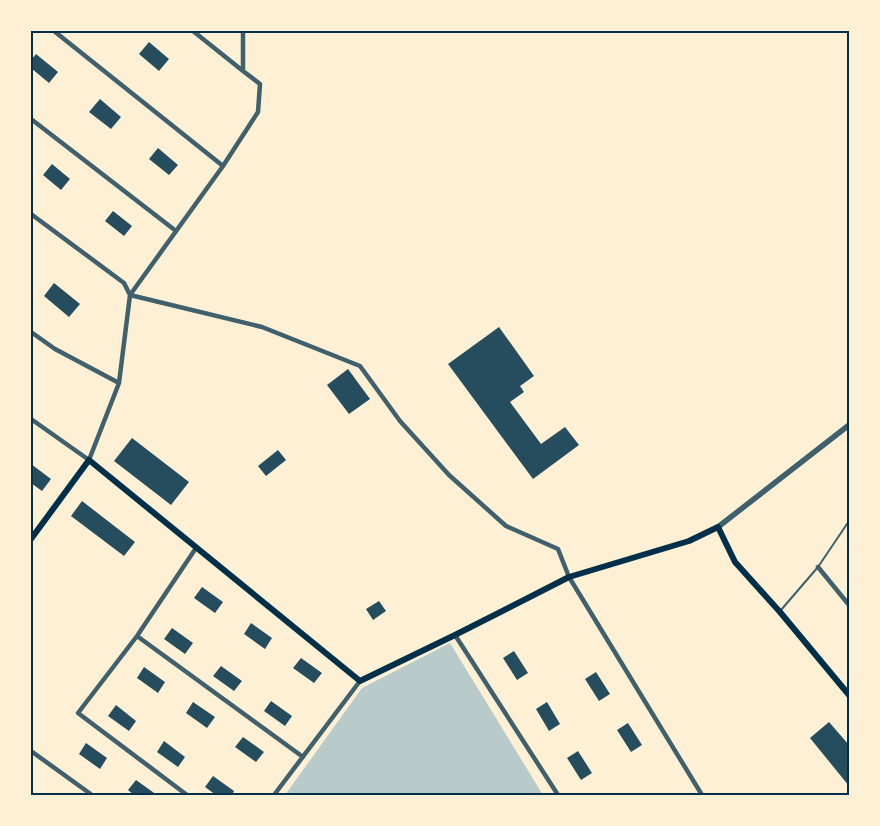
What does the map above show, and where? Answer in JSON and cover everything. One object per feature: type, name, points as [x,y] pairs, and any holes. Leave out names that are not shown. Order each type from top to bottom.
[{"type":"main road","points":[[32,536],[89,460],[360,681],[568,577],[689,540],[718,527],[735,562],[780,612],[849,695]]},
{"type":"street","points":[[54,31],[223,166]]},
{"type":"street","points":[[31,419],[89,460],[119,383],[130,295],[223,166],[258,112],[260,84],[192,31]]},
{"type":"street","points":[[243,31],[243,71]]},
{"type":"street","points":[[31,119],[176,231]]},
{"type":"street","points":[[31,214],[124,283],[130,295],[262,327],[360,366],[400,421],[449,475],[506,526],[558,549],[568,577],[702,795]]},
{"type":"street","points":[[31,332],[56,349],[119,383]]},
{"type":"street","points":[[718,527],[849,426]]},
{"type":"street","points":[[187,795],[78,713],[136,636],[196,548]]},
{"type":"street","points":[[818,567],[849,605]]},
{"type":"street","points":[[455,635],[558,795]]},
{"type":"street","points":[[136,636],[302,757]]},
{"type":"street","points":[[274,795],[360,681]]},
{"type":"street","points":[[31,751],[92,795]]},
{"type":"lane","points":[[780,612],[818,567],[849,521]]},
{"type":"shaded area","points":[[450,643],[543,795],[285,795],[362,688]]},
{"type":"building","points":[[149,42],[169,59],[159,71],[139,54]]},
{"type":"building","points":[[36,54],[58,72],[49,83],[31,68],[31,60]]},
{"type":"building","points":[[100,99],[121,117],[111,129],[89,112]]},
{"type":"building","points":[[158,148],[178,165],[169,175],[149,159]]},
{"type":"building","points":[[52,164],[70,179],[61,190],[43,175]]},
{"type":"building","points":[[113,211],[132,226],[124,236],[105,221]]},
{"type":"building","points":[[54,283],[80,304],[69,317],[44,296]]},
{"type":"building","points":[[499,327],[534,376],[520,386],[524,392],[510,402],[541,444],[565,427],[579,445],[533,479],[448,364]]},
{"type":"building","points":[[348,369],[370,399],[349,414],[327,385]]},
{"type":"building","points":[[132,438],[189,482],[171,505],[114,461]]},
{"type":"building","points":[[278,450],[286,460],[266,476],[258,466]]},
{"type":"building","points":[[31,464],[51,479],[42,491],[31,483]]},
{"type":"building","points":[[82,501],[135,542],[124,556],[71,516]]},
{"type":"building","points":[[202,587],[223,602],[215,613],[194,598]]},
{"type":"building","points":[[379,601],[386,611],[373,620],[366,609]]},
{"type":"building","points":[[251,623],[272,638],[265,649],[244,634]]},
{"type":"building","points":[[172,628],[193,643],[185,654],[164,639]]},
{"type":"building","points":[[514,651],[528,673],[517,680],[503,658]]},
{"type":"building","points":[[301,658],[322,673],[314,683],[293,668]]},
{"type":"building","points":[[221,666],[242,681],[234,691],[213,676]]},
{"type":"building","points":[[144,667],[165,682],[158,693],[137,678]]},
{"type":"building","points":[[596,672],[610,694],[599,701],[585,679]]},
{"type":"building","points":[[271,701],[292,716],[285,726],[264,711]]},
{"type":"building","points":[[193,702],[215,717],[207,728],[186,713]]},
{"type":"building","points":[[547,702],[560,724],[549,731],[536,709]]},
{"type":"building","points":[[116,705],[136,721],[129,731],[108,716]]},
{"type":"building","points":[[829,722],[849,745],[849,786],[810,738]]},
{"type":"building","points":[[628,723],[642,745],[631,752],[617,730]]},
{"type":"building","points":[[243,737],[264,752],[256,762],[235,747]]},
{"type":"building","points":[[164,741],[185,757],[178,767],[157,752]]},
{"type":"building","points":[[86,743],[107,758],[100,769],[79,754]]},
{"type":"building","points":[[578,751],[592,773],[581,780],[567,758]]},
{"type":"building","points":[[213,776],[234,791],[232,795],[216,795],[205,787]]},
{"type":"building","points":[[136,780],[157,795],[134,795],[128,790]]}]
